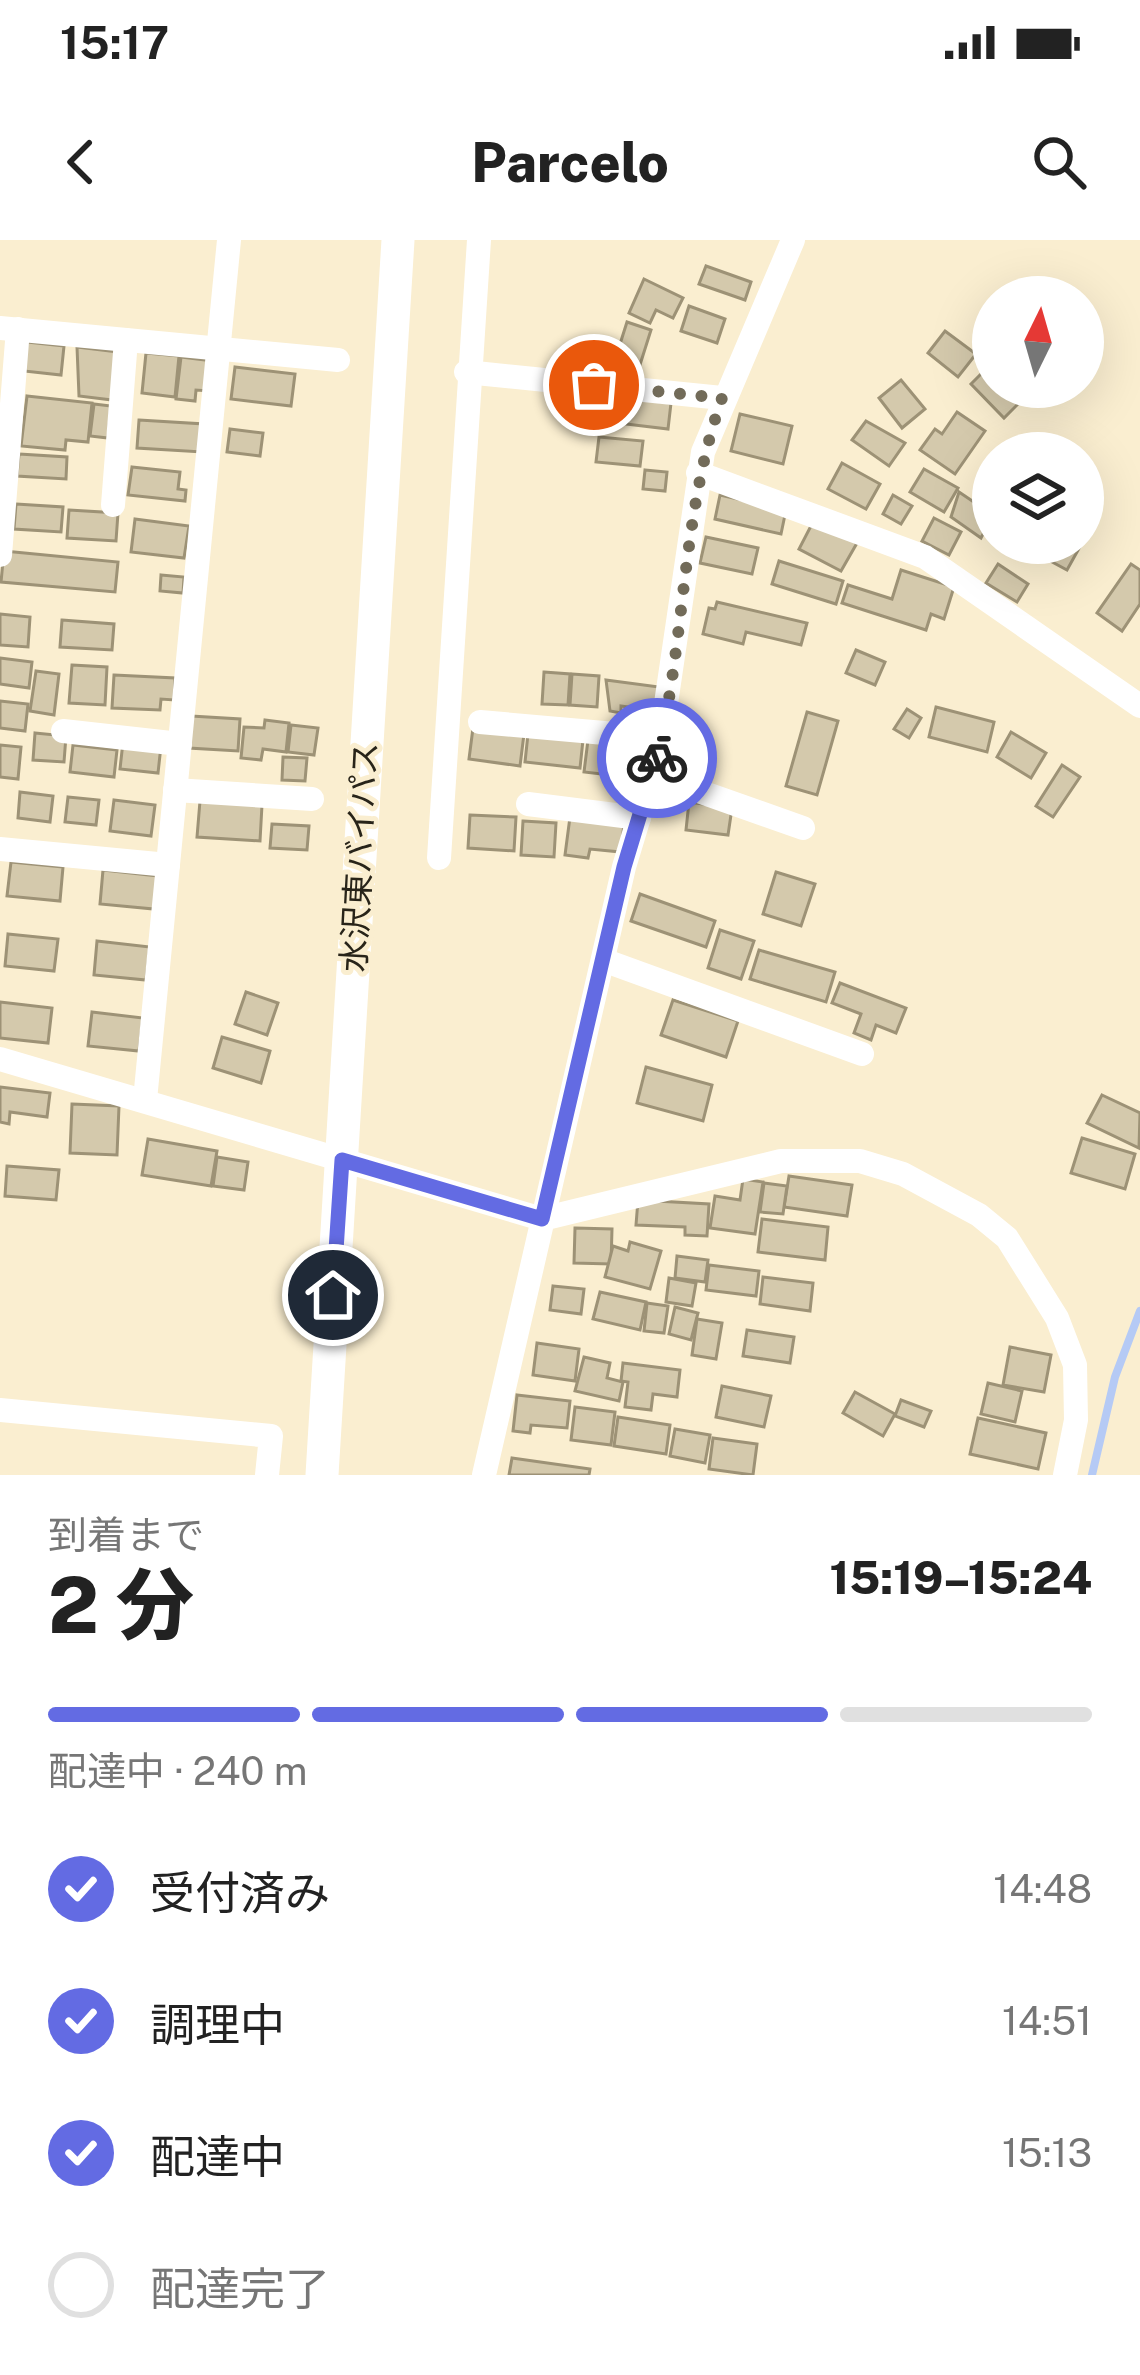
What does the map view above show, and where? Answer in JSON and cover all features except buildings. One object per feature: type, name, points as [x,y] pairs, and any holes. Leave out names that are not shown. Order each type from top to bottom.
[{"type":"highway","name":"水沢東バイパス","points":[[322,1475],[398,240]]},
{"type":"street","points":[[145,1100],[229,240]]},
{"type":"street","points":[[439,858],[466,372],[478,240]]},
{"type":"street","points":[[484,1475],[603,960],[662,738],[698,473],[722,398],[793,240]]},
{"type":"street","points":[[0,555],[9,328],[338,360]]},
{"type":"street","points":[[112,506],[126,340]]},
{"type":"street","points":[[466,372],[722,398]]},
{"type":"street","points":[[698,473],[925,557],[1140,706]]},
{"type":"street","points":[[480,722],[662,738]]},
{"type":"street","points":[[63,731],[180,744]]},
{"type":"street","points":[[653,775],[803,828]]},
{"type":"street","points":[[175,790],[312,799]]},
{"type":"street","points":[[528,804],[639,818]]},
{"type":"street","points":[[0,849],[168,865]]},
{"type":"street","points":[[603,960],[862,1054]]},
{"type":"street","points":[[0,1059],[542,1219],[781,1161],[860,1161],[943,1193],[1007,1238],[1057,1318],[1075,1365],[1076,1420],[1065,1475]]},
{"type":"street","points":[[0,1410],[271,1436],[267,1475]]},
{"type":"waterway","points":[[1092,1475],[1115,1377],[1140,1311]]},
{"type":"way so far","points":[[594,385],[722,398],[692,501],[672,683],[657,758]]},
{"type":"route","points":[[333,1295],[342,1160],[542,1219],[624,867],[657,758]]}]
